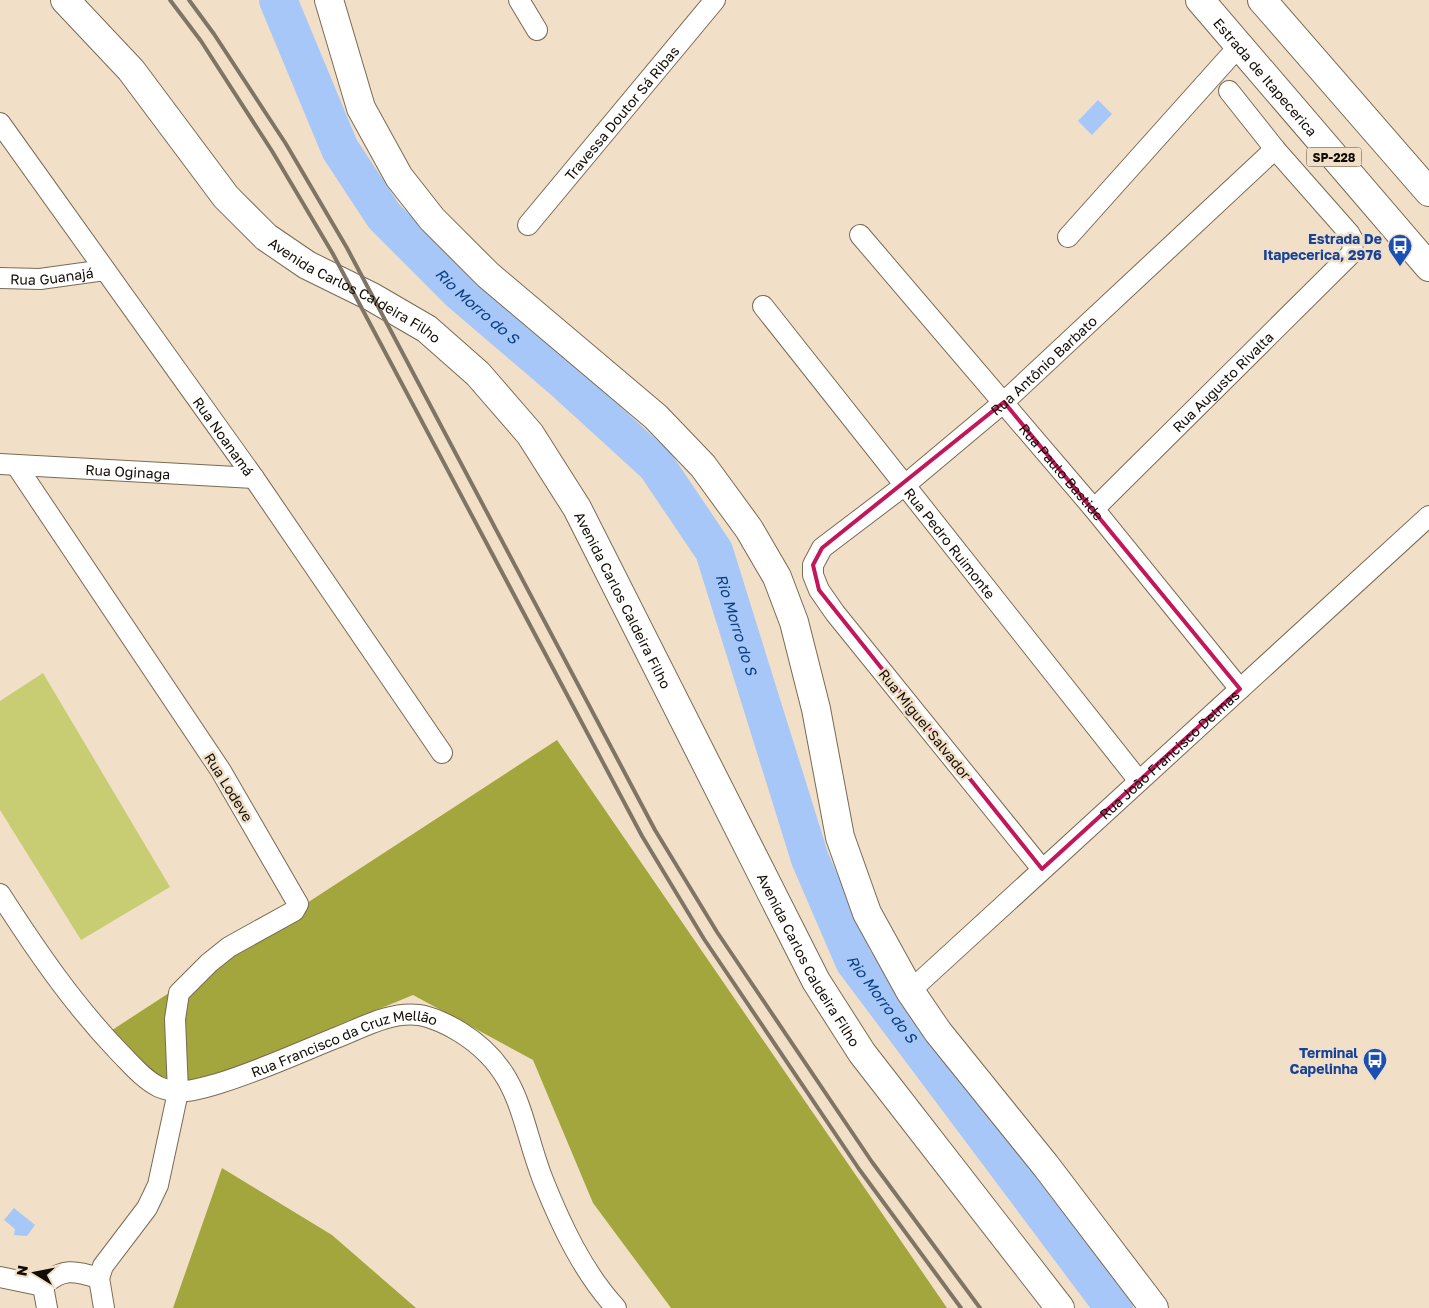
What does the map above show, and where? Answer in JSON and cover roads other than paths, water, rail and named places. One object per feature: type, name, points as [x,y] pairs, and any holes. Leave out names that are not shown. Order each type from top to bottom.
[{"type":"main road","name":"Avenida Carlos Caldeira Filho","points":[[65,0],[131,70],[226,197],[266,237],[307,265],[372,297],[427,329],[478,374],[530,434],[577,508],[816,981],[862,1052],[1060,1308]]},
{"type":"main road","points":[[329,0],[361,108],[399,177],[427,212],[488,275],[656,417],[703,466],[749,529],[776,577],[794,622],[816,709],[840,837],[867,913],[910,991],[938,1032],[1046,1166],[1154,1308]]},
{"type":"main road","name":"Estrada de Itapecerica","points":[[1200,0],[1429,266]]},
{"type":"main road","points":[[1262,0],[1429,192]]},
{"type":"street","points":[[519,0],[537,30]]},
{"type":"street","name":"Travessa Doutor Sá Ribas","points":[[528,225],[714,0]]},
{"type":"street","points":[[1068,237],[1239,46]]},
{"type":"street","points":[[1229,91],[1275,149]]},
{"type":"street","name":"Rua Noanamá","points":[[0,123],[254,478],[442,753]]},
{"type":"street","name":"Rua Augusto Rivalta","points":[[1094,508],[1352,253],[1352,240],[1349,233],[1275,149]]},
{"type":"street","name":"Rua Antônio Barbato","points":[[813,576],[813,565],[822,548],[905,485],[1004,402],[1275,149]]},
{"type":"street","name":"Rua Paulo Bastide","points":[[860,235],[1094,508],[1240,689]]},
{"type":"street","name":"Rua Guanajá","points":[[0,278],[40,279],[105,270]]},
{"type":"street","name":"Rua Pedro Ruimonte","points":[[763,306],[1139,780]]},
{"type":"street","name":"Rua Oginaga","points":[[8,464],[254,478]]},
{"type":"street","name":"Rua Lodeve","points":[[8,464],[220,771],[298,900],[294,911],[229,947],[209,963],[179,994],[175,1019],[178,1092]]},
{"type":"street","name":"Rua João Francisco Delmas","points":[[910,991],[1429,516]]},
{"type":"street","name":"Rua Miguel Salvador","points":[[813,576],[819,590],[836,614],[1042,869]]},
{"type":"street","name":"Rua Francisco da Cruz Mellão","points":[[0,894],[58,980],[98,1030],[139,1074],[158,1086],[178,1092],[196,1090],[242,1076],[390,1017],[418,1015],[459,1031],[496,1062],[511,1085],[528,1127],[542,1178],[566,1236],[616,1308]]},
{"type":"street","points":[[104,1308],[99,1278],[103,1266],[154,1198],[162,1171],[178,1092]]},
{"type":"street","points":[[43,1286],[54,1275],[72,1271],[99,1278]]},
{"type":"street","points":[[0,1277],[43,1286]]},
{"type":"street","points":[[43,1286],[47,1308]]},
{"type":"water","points":[[1098,100],[1112,114],[1092,135],[1078,121]]},
{"type":"water","points":[[14,1208],[35,1225],[27,1236],[14,1235],[15,1229],[4,1220]]},
{"type":"waterway","name":"Rio Morro do S","points":[[278,0],[340,149],[384,216],[460,292],[563,380],[656,465],[714,551],[810,859],[854,961],[1114,1308]]},
{"type":"railway","points":[[170,0],[201,41],[272,151],[333,254],[642,836],[704,939],[859,1169],[961,1308]]},
{"type":"railway","points":[[189,0],[214,34],[286,144],[347,248],[655,830],[717,932],[872,1162],[980,1308]]},
{"type":"place","name":"Estrada De Itapecerica, 2976","points":[[1400,267]]},
{"type":"place","name":"Terminal Capelinha","points":[[1375,1081]]}]
